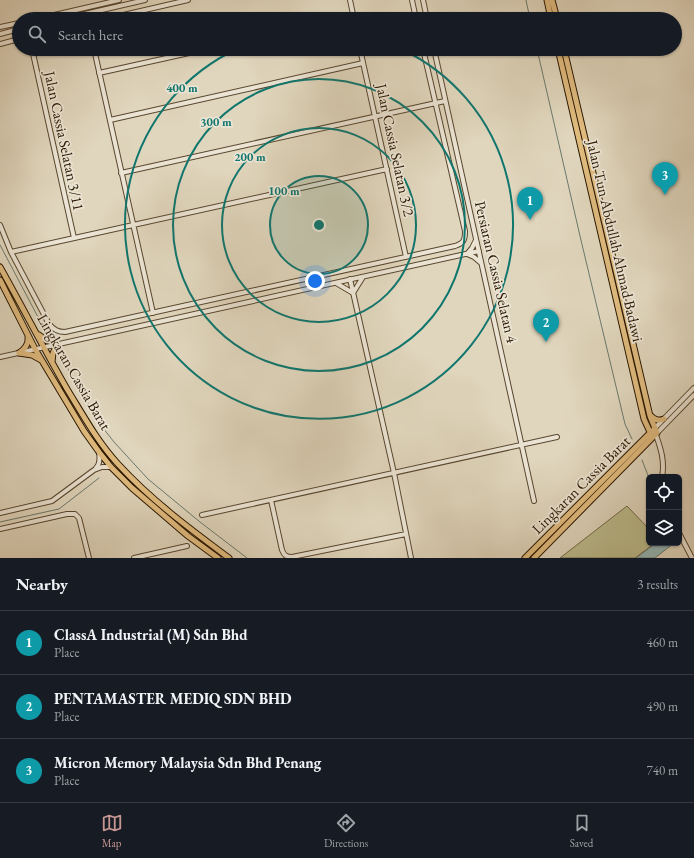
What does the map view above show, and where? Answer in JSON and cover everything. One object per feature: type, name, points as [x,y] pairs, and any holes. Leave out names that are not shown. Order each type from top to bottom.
[{"type":"main road","points":[[547,0],[550,12]]},
{"type":"main road","points":[[552,0],[555,12]]},
{"type":"main road","name":"Jalan Tun Abdullah Ahmad Badawi","points":[[560,56],[645,420],[654,433]]},
{"type":"main road","name":"Jalan Tun Abdullah Ahmad Badawi","points":[[566,56],[654,433]]},
{"type":"main road","name":"Lingkaran Cassia Barat","points":[[0,267],[91,430],[118,463],[148,493],[185,525],[229,558]]},
{"type":"main road","name":"Lingkaran Cassia Barat","points":[[0,280],[42,362],[84,431],[99,452],[111,467],[132,488],[182,531],[218,558]]},
{"type":"main road","points":[[617,302],[620,305],[623,302]]},
{"type":"main road","points":[[37,333],[46,340],[58,344],[53,353],[52,362]]},
{"type":"main road","points":[[19,352],[27,345],[27,334]]},
{"type":"main road","points":[[19,352],[32,355],[42,362]]},
{"type":"main road","points":[[650,416],[657,420],[664,419]]},
{"type":"main road","points":[[641,442],[645,420]]},
{"type":"main road","name":"Lingkaran Cassia Barat","points":[[524,558],[641,442],[654,433]]},
{"type":"main road","name":"Lingkaran Cassia Barat","points":[[534,558],[654,433]]},
{"type":"street","points":[[67,12],[119,0]]},
{"type":"street","points":[[94,12],[144,0]]},
{"type":"street","points":[[136,12],[188,0]]},
{"type":"street","points":[[350,0],[352,12]]},
{"type":"street","points":[[412,0],[415,12]]},
{"type":"street","points":[[423,0],[426,12]]},
{"type":"street","points":[[84,8],[85,12]]},
{"type":"street","points":[[0,27],[12,24]]},
{"type":"street","points":[[0,34],[12,31]]},
{"type":"street","points":[[0,44],[12,41]]},
{"type":"street","name":"Jalan Cassia Selatan 3/11","points":[[34,56],[74,238]]},
{"type":"street","points":[[95,56],[153,313]]},
{"type":"street","points":[[99,73],[175,56]]},
{"type":"street","name":"Jalan Cassia Selatan 3/2","points":[[362,56],[406,257]]},
{"type":"street","points":[[0,225],[11,252],[49,324],[53,329],[59,332],[153,313],[461,244],[465,239],[465,231],[425,56]]},
{"type":"street","name":"Persiaran Cassia Selatan 4","points":[[435,56],[534,501]]},
{"type":"street","points":[[110,120],[363,63]]},
{"type":"street","points":[[122,173],[445,101]]},
{"type":"street","points":[[11,252],[387,169]]},
{"type":"street","points":[[467,254],[472,248],[476,239]]},
{"type":"street","points":[[0,357],[479,251]]},
{"type":"street","points":[[467,254],[474,257],[481,263]]},
{"type":"street","points":[[353,293],[363,277]]},
{"type":"street","points":[[350,280],[394,473],[411,558]]},
{"type":"street","points":[[335,283],[353,293]]},
{"type":"street","points":[[654,433],[664,419],[694,388]]},
{"type":"street","points":[[654,433],[694,396]]},
{"type":"street","points":[[654,433],[661,450],[663,460],[662,474]]},
{"type":"street","points":[[202,515],[556,437]]},
{"type":"street","points":[[0,513],[52,501],[98,466],[100,462],[99,452]]},
{"type":"street","points":[[94,470],[102,467],[111,467]]},
{"type":"street","points":[[271,500],[282,550],[288,557],[406,534]]},
{"type":"street","points":[[0,529],[67,514],[75,514],[79,518],[89,558]]},
{"type":"street","points":[[397,536],[404,525]]},
{"type":"street","points":[[397,536],[408,542]]},
{"type":"street","points":[[682,538],[692,558]]},
{"type":"street","points":[[134,558],[187,546]]},
{"type":"green space","points":[[627,506],[646,526],[646,546],[651,546],[635,558],[560,558]]},
{"type":"water","points":[[652,546],[670,546],[655,558],[636,558]]},
{"type":"waterway","points":[[526,0],[529,12]]},
{"type":"waterway","points":[[539,56],[625,424],[632,439]]},
{"type":"waterway","points":[[0,245],[48,336]]},
{"type":"waterway","points":[[60,355],[99,423],[114,442],[148,479],[247,558]]},
{"type":"waterway","points":[[642,460],[647,474]]},
{"type":"waterway","points":[[0,522],[59,509],[99,478]]},
{"type":"place","name":"Micron Memory Malaysia Sdn Bhd Penang","points":[[665,195]]},
{"type":"place","name":"ClassA Industrial (M) Sdn Bhd","points":[[530,220]]},
{"type":"place","name":"PENTAMASTER MEDIQ SDN BHD","points":[[546,342]]}]
